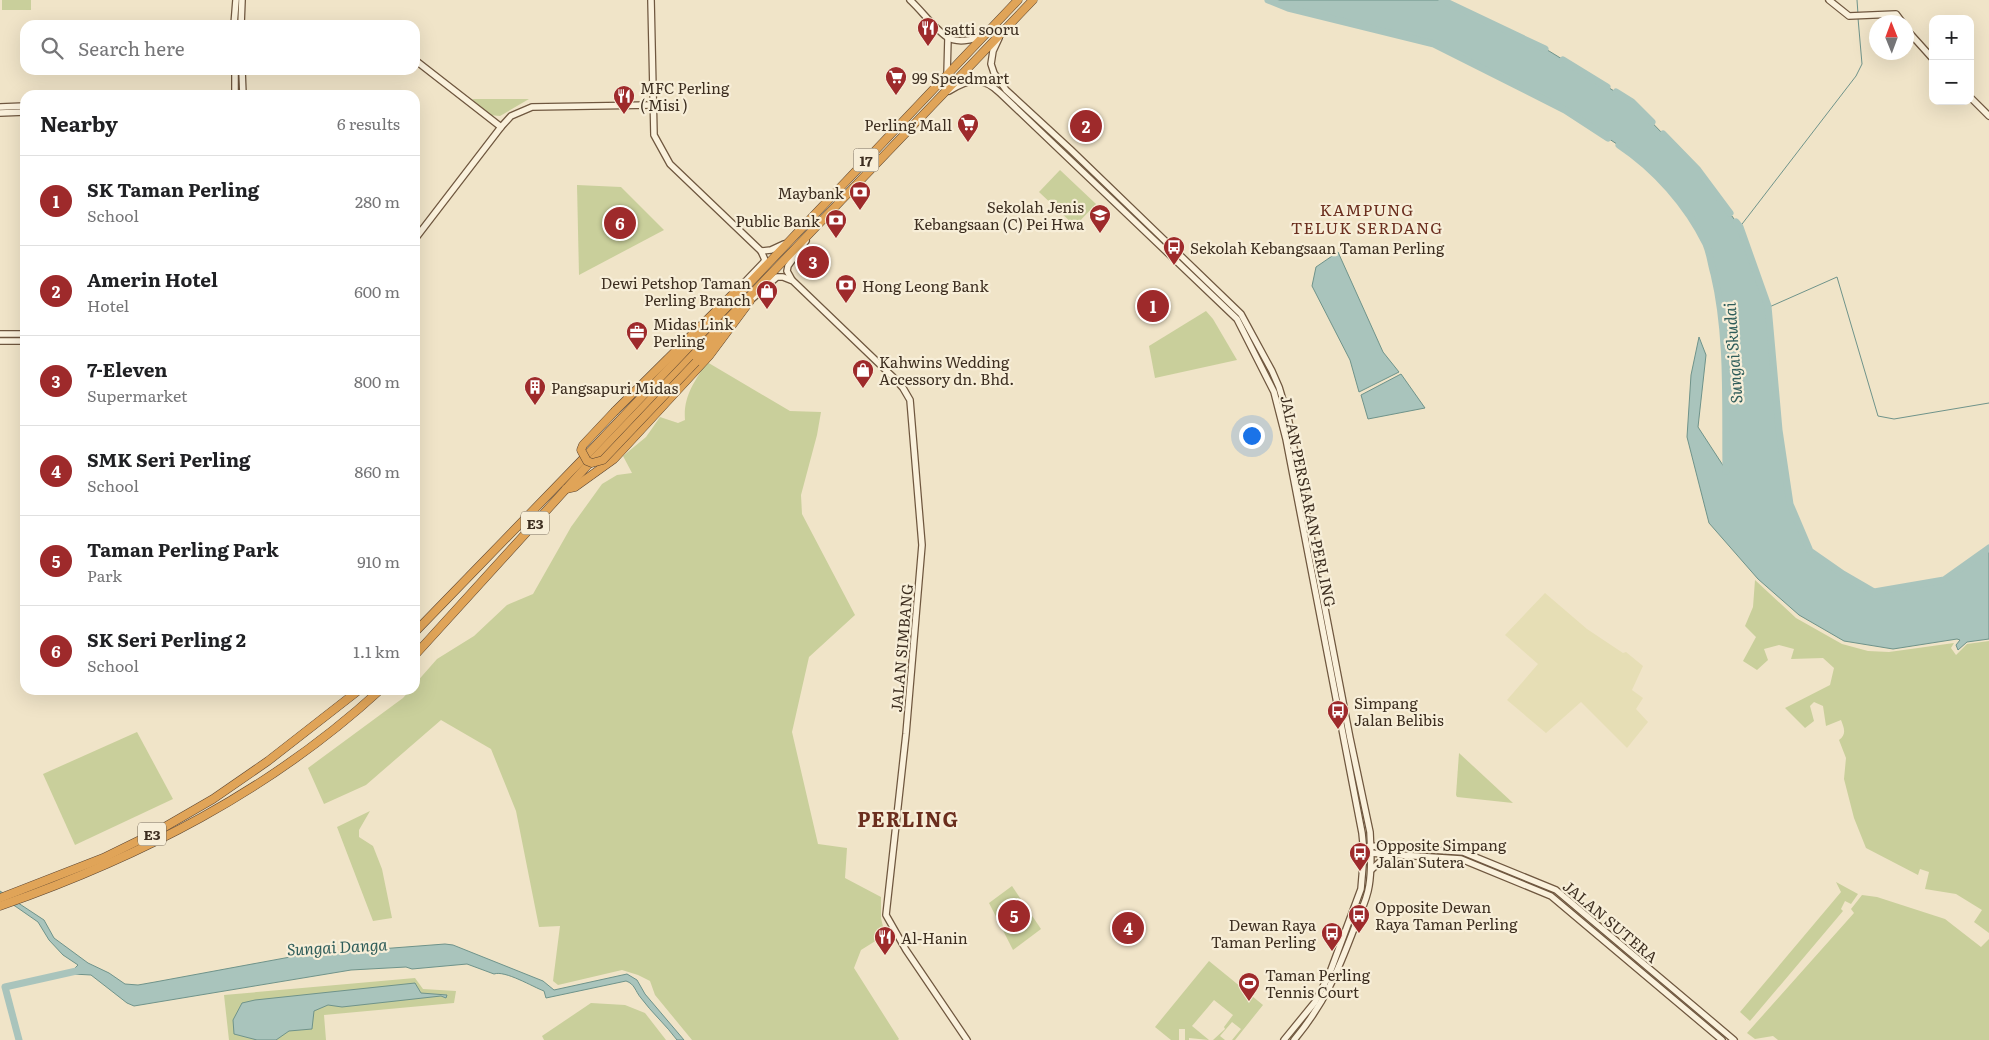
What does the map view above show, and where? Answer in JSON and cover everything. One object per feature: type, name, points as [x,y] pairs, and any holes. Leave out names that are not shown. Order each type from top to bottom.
[{"type":"highway","name":"17","points":[[703,337],[785,244],[1018,0]]},
{"type":"highway","name":"17","points":[[703,337],[817,226],[1033,0]]},
{"type":"highway","points":[[566,489],[575,487],[614,459],[709,356],[777,266]]},
{"type":"highway","points":[[738,316],[603,460],[592,463],[587,461],[581,450],[615,411],[741,286],[753,280]]},
{"type":"highway","name":"E3","points":[[420,650],[703,337]]},
{"type":"highway","name":"E3","points":[[420,627],[703,337]]},
{"type":"highway","name":"E3","points":[[0,898],[103,858],[156,832],[214,799],[268,761],[353,695]]},
{"type":"highway","name":"E3","points":[[0,906],[34,894],[126,855],[220,808],[275,774],[340,726],[374,695]]},
{"type":"street","points":[[234,20],[236,0]]},
{"type":"street","points":[[241,20],[242,0]]},
{"type":"street","points":[[652,0],[652,105],[654,135],[670,164],[761,251],[765,260],[741,286]]},
{"type":"street","points":[[910,0],[948,38],[967,40],[977,38],[990,30]]},
{"type":"street","points":[[1829,0],[1849,16],[1869,16]]},
{"type":"street","points":[[1878,15],[1897,15]]},
{"type":"street","name":"JALAN PERSIARAN PERLING","points":[[1000,36],[993,51],[991,64],[994,73],[1006,90],[1070,149],[1240,314],[1272,371],[1279,388],[1292,438],[1370,832],[1371,846],[1361,889],[1329,975],[1315,1002],[1284,1040]]},
{"type":"street","points":[[946,75],[948,38]]},
{"type":"street","points":[[1914,38],[1929,55]]},
{"type":"street","points":[[420,64],[501,127]]},
{"type":"street","points":[[235,75],[235,90]]},
{"type":"street","points":[[242,75],[243,90]]},
{"type":"street","name":"JALAN PERSIARAN PERLING","points":[[939,98],[964,83],[982,80],[989,83],[1237,319],[1274,392],[1286,439],[1364,846],[1368,853],[1371,870],[1366,897],[1328,992],[1312,1018],[1294,1040]]},
{"type":"street","points":[[1974,101],[1989,116]]},
{"type":"street","points":[[490,118],[498,120],[532,107],[652,105]]},
{"type":"street","points":[[0,107],[20,106]]},
{"type":"street","points":[[0,112],[20,112]]},
{"type":"street","points":[[420,232],[511,116]]},
{"type":"street","points":[[490,118],[494,128],[492,138]]},
{"type":"street","points":[[793,282],[787,271],[788,266],[817,226]]},
{"type":"street","points":[[761,251],[770,250],[785,244]]},
{"type":"street","points":[[752,298],[777,277],[793,282]]},
{"type":"street","name":"JALAN SIMBANG","points":[[793,282],[894,377],[910,400],[922,546],[906,734],[886,915],[926,980],[967,1040]]},
{"type":"street","points":[[0,334],[20,334]]},
{"type":"street","points":[[0,341],[20,341]]},
{"type":"street","points":[[1370,832],[1384,846]]},
{"type":"street","name":"JALAN SUTERA","points":[[1364,846],[1463,852],[1556,890],[1734,1040]]},
{"type":"street","name":"JALAN SUTERA","points":[[1368,853],[1461,859],[1551,896],[1722,1040]]},
{"type":"street","points":[[1371,870],[1382,860],[1394,855]]},
{"type":"shaded area","points":[[1545,593],[1587,629],[1623,653],[1626,652],[1643,666],[1632,690],[1643,698],[1636,709],[1648,722],[1627,748],[1581,702],[1546,733],[1507,700],[1538,664],[1505,635]]},
{"type":"green space","points":[[2,0],[31,0],[31,10],[2,10]]},
{"type":"green space","points":[[472,99],[529,99],[500,116],[489,115]]},
{"type":"green space","points":[[1060,170],[1096,204],[1075,226],[1039,192]]},
{"type":"green space","points":[[577,185],[621,187],[664,230],[579,275]]},
{"type":"green space","points":[[1206,311],[1213,319],[1237,360],[1155,378],[1149,346]]},
{"type":"green space","points":[[707,362],[790,411],[821,412],[801,495],[802,514],[855,615],[809,657],[792,732],[818,844],[847,848],[845,878],[881,897],[881,918],[885,935],[861,950],[854,968],[898,1040],[692,1040],[655,995],[650,981],[638,975],[622,970],[558,985],[553,981],[560,926],[539,927],[516,811],[491,749],[441,720],[366,785],[324,804],[308,768],[406,695],[420,695],[420,678],[437,659],[474,636],[507,605],[533,594],[571,527],[602,484],[617,475],[632,473],[623,456],[646,437],[660,417],[678,423],[685,420],[686,403],[694,382]]},
{"type":"green space","points":[[1755,580],[1796,618],[1842,644],[1868,651],[1889,652],[1954,643],[1951,648],[1956,655],[1967,644],[1989,641],[1989,933],[1974,922],[1982,910],[1956,894],[1925,889],[1929,872],[1920,869],[1918,875],[1866,848],[1854,818],[1844,779],[1846,758],[1839,740],[1844,733],[1841,720],[1826,726],[1823,706],[1814,702],[1810,706],[1814,721],[1805,728],[1785,708],[1830,685],[1834,668],[1823,658],[1791,659],[1794,649],[1779,645],[1764,649],[1768,660],[1757,670],[1743,661],[1756,637],[1745,626],[1753,607]]},
{"type":"green space","points":[[137,732],[173,799],[75,845],[43,774]]},
{"type":"green space","points":[[1459,753],[1513,803],[1457,797]]},
{"type":"green space","points":[[370,811],[359,830],[359,837],[373,846],[382,869],[392,918],[373,921],[337,827]]},
{"type":"green space","points":[[1836,882],[1858,894],[1851,904],[1845,901],[1841,909],[1843,911],[1750,1021],[1740,1012],[1841,892]]},
{"type":"green space","points":[[1012,886],[1041,929],[1013,950],[989,903]]},
{"type":"green space","points":[[1862,895],[1877,897],[1945,919],[1981,947],[1989,939],[1989,1040],[1778,1040],[1773,1036],[1755,1039],[1747,1033],[1854,913],[1851,909]]},
{"type":"green space","name":"Taman Perling Tennis Court","points":[[1209,961],[1263,1005],[1235,1040],[1232,1040],[1241,1029],[1232,1022],[1220,1036],[1225,1040],[1213,1040],[1225,1029],[1224,1027],[1233,1015],[1214,1000],[1192,1026],[1209,1040],[1189,1038],[1189,1040],[1185,1040],[1185,1029],[1179,1029],[1179,1040],[1171,1040],[1155,1027]]},
{"type":"green space","points":[[415,978],[423,989],[456,991],[454,1003],[324,1015],[326,1040],[229,1040],[224,995]]},
{"type":"green space","points":[[591,1003],[625,1005],[645,1013],[666,1040],[544,1040],[542,1036]]},
{"type":"water","name":"Sungai Skudai","points":[[1268,0],[1442,0],[1549,51],[1632,102],[1698,170],[1740,227],[1768,306],[1779,430],[1790,504],[1810,551],[1843,574],[1874,592],[1944,580],[1989,548],[1989,639],[1967,642],[1958,650],[1956,645],[1960,640],[1957,639],[1893,649],[1844,641],[1799,615],[1758,579],[1709,523],[1687,437],[1691,375],[1699,337],[1706,355],[1698,427],[1726,470],[1725,366],[1719,295],[1707,246],[1687,212],[1661,179],[1626,150],[1565,110],[1434,44],[1288,8]]},
{"type":"water","points":[[1338,252],[1383,352],[1399,372],[1359,392],[1350,360],[1312,286],[1316,267]]},
{"type":"water","points":[[1401,374],[1425,408],[1368,419],[1361,395]]},
{"type":"water","points":[[0,891],[44,920],[54,938],[88,963],[109,973],[125,984],[138,985],[301,955],[445,944],[453,945],[543,981],[554,990],[627,974],[637,980],[645,994],[684,1040],[677,1040],[629,982],[626,981],[546,998],[544,991],[519,980],[505,974],[494,974],[467,964],[412,969],[406,967],[351,970],[134,1006],[127,1003],[91,975],[73,974],[73,970],[78,965],[63,955],[49,940],[38,922],[0,898]]},
{"type":"water","points":[[415,983],[421,993],[447,995],[446,998],[441,996],[342,1007],[328,1005],[314,1011],[312,1029],[289,1031],[276,1040],[257,1040],[234,1034],[233,1020],[242,1003]]},
{"type":"waterway","points":[[1268,0],[1288,8],[1434,44],[1565,110],[1608,138]]},
{"type":"waterway","points":[[1442,0],[1545,49]]},
{"type":"waterway","points":[[1857,0],[1858,14]]},
{"type":"waterway","points":[[1739,228],[1856,76],[1862,64],[1858,18]]},
{"type":"waterway","points":[[1563,60],[1607,87]]},
{"type":"waterway","points":[[1616,92],[1632,102],[1652,122]]},
{"type":"waterway","points":[[1663,134],[1698,170],[1730,213]]},
{"type":"waterway","name":"Sungai Skudai","points":[[1619,145],[1645,165],[1669,189],[1689,215],[1707,247],[1719,298],[1722,322],[1726,397],[1726,471]]},
{"type":"waterway","points":[[1736,222],[1740,227],[1768,306],[1779,430],[1790,504],[1810,551],[1843,574],[1874,592],[1944,580],[1989,548]]},
{"type":"waterway","points":[[1767,308],[1837,277],[1878,416],[1894,419],[1989,403]]},
{"type":"waterway","points":[[19,1040],[5,987],[81,970]]},
{"type":"place","name":"satti sooru","points":[[928,47]]},
{"type":"place","name":"99 Speedmart","points":[[896,96]]},
{"type":"place","name":"MFC Perling ( Misi )","points":[[624,115]]},
{"type":"place","name":"Amerin Hotel","points":[[1086,126]]},
{"type":"place","name":"Perling Mall","points":[[968,143]]},
{"type":"place","name":"Maybank","points":[[860,211]]},
{"type":"place","name":"SK Seri Perling 2","points":[[620,223]]},
{"type":"place","name":"Sekolah Jenis Kebangsaan (C) Pei Hwa","points":[[1100,234]]},
{"type":"place","name":"Public Bank","points":[[836,239]]},
{"type":"place","name":"7-Eleven","points":[[813,262]]},
{"type":"place","name":"Sekolah Kebangsaan Taman Perling","points":[[1174,266]]},
{"type":"place","name":"Hong Leong Bank","points":[[846,304]]},
{"type":"place","name":"SK Taman Perling","points":[[1153,306]]},
{"type":"place","name":"Dewi Petshop Taman Perling Branch","points":[[767,310]]},
{"type":"place","name":"Midas Link Perling","points":[[637,351]]},
{"type":"place","name":"Kahwins Wedding Accessory dn. Bhd.","points":[[863,389]]},
{"type":"place","name":"Pangsapuri Midas","points":[[535,406]]},
{"type":"place","name":"Simpang Jalan Belibis","points":[[1338,730]]},
{"type":"place","name":"Opposite Simpang Jalan Sutera","points":[[1360,872]]},
{"type":"place","name":"Taman Perling Park","points":[[1014,916]]},
{"type":"place","name":"SMK Seri Perling","points":[[1128,928]]},
{"type":"place","name":"Opposite Dewan Raya Taman Perling","points":[[1359,934]]},
{"type":"place","name":"Dewan Raya Taman Perling","points":[[1332,952]]},
{"type":"place","name":"Al-Hanin","points":[[885,956]]},
{"type":"place","name":"Taman Perling Tennis Court","points":[[1249,1002]]},
{"type":"district","name":"KAMPUNG TELUK SERDANG","points":[[1367,218]]},
{"type":"district","name":"PERLING","points":[[908,818]]},
{"type":"water label","name":"Sungai Danga","points":[[337,946]]}]
